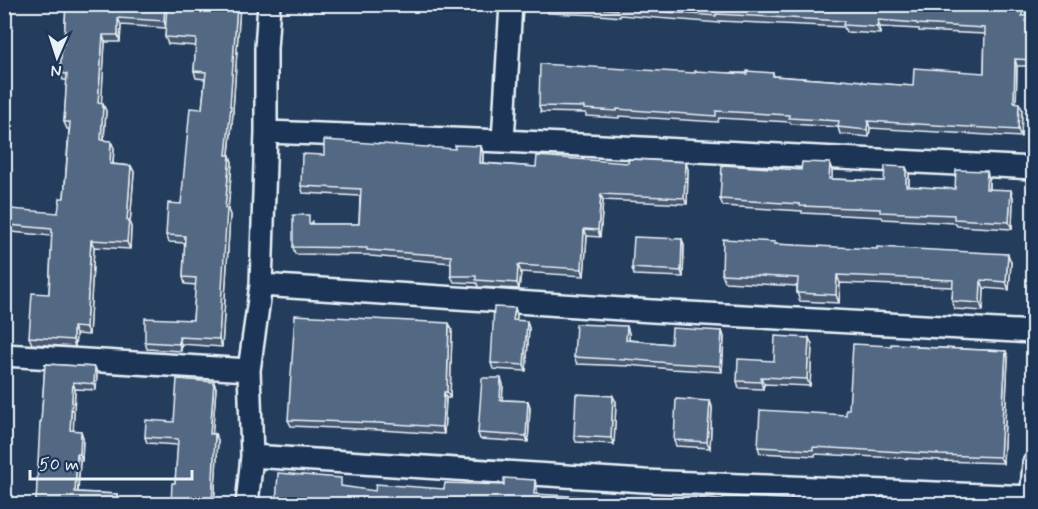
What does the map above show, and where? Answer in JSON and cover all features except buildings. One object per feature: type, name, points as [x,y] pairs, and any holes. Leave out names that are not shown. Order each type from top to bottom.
[{"type":"street","points":[[247,504],[252,456],[249,370],[261,285],[269,4]]},
{"type":"street","points":[[503,141],[511,4]]},
{"type":"street","points":[[266,132],[503,141],[1034,168]]},
{"type":"street","points":[[261,285],[652,311],[1034,332]]},
{"type":"street","points":[[4,355],[249,370]]},
{"type":"street","points":[[252,456],[644,481],[1031,501],[1034,464]]}]
